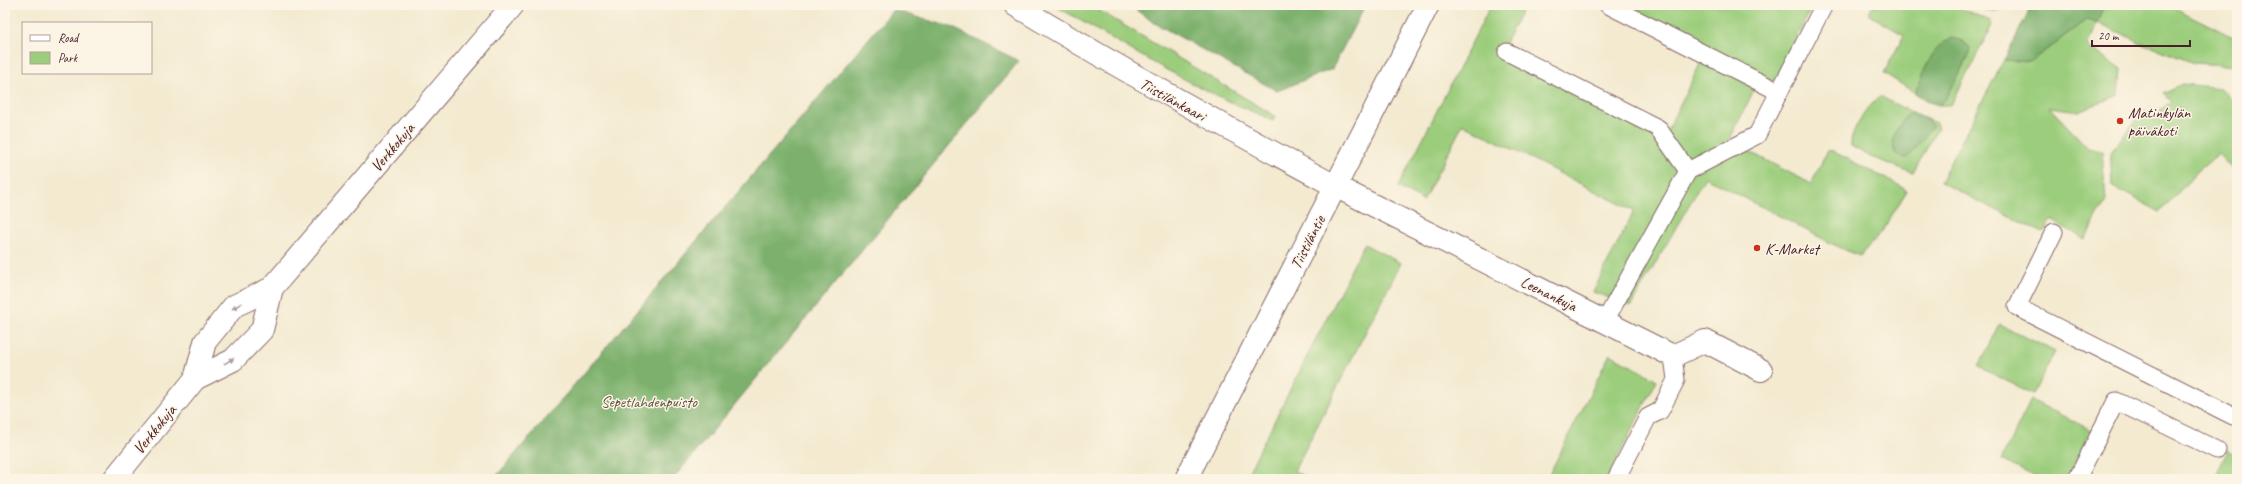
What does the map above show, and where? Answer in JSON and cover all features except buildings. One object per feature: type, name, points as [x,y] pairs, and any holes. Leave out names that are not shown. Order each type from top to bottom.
[{"type":"street","name":"Verkkokuja","points":[[114,479],[195,379],[206,342],[234,306],[272,288],[512,5]]},
{"type":"street","name":"Tiistilänkaari","points":[[1015,5],[1205,117],[1335,186]]},
{"type":"street","name":"Tiistiläntie","points":[[1186,479],[1428,5]]},
{"type":"street","name":"Leenankuja","points":[[1335,186],[1673,356]]},
{"type":"street","name":"Verkkokuja","points":[[195,379],[233,360],[262,330],[272,288]]},
{"type":"street","points":[[1673,356],[1705,341],[1761,370]]},
{"type":"lane","points":[[1608,5],[1625,9],[1779,92]]},
{"type":"lane","points":[[1606,321],[1688,171],[1757,134],[1824,5]]},
{"type":"lane","points":[[1507,52],[1658,128],[1688,171]]},
{"type":"lane","points":[[2054,232],[2017,307],[2233,416],[2237,416]]},
{"type":"lane","points":[[1616,479],[1648,417],[1660,411],[1676,380],[1673,356]]},
{"type":"lane","points":[[2077,479],[2116,401],[2217,450]]},
{"type":"green space","points":[[1054,5],[1090,5],[1275,116],[1273,120],[1189,82]]},
{"type":"green space","points":[[1129,5],[1365,5],[1332,69],[1277,91],[1153,22]]},
{"type":"green space","points":[[1491,5],[1525,5],[1499,54],[1664,137],[1702,60],[1755,88],[1729,141],[1811,184],[1828,150],[1832,151],[1904,188],[1906,192],[1883,230],[1860,256],[1844,250],[1705,177],[1631,306],[1593,292],[1634,211],[1463,124],[1423,201],[1398,187]]},
{"type":"green space","points":[[1631,5],[1813,5],[1774,82],[1629,9]]},
{"type":"green space","points":[[1873,5],[1954,5],[1990,21],[1992,25],[1952,103],[1949,105],[1939,105],[1946,99],[1968,56],[1933,54],[1915,93],[1884,73],[1904,35],[1868,14]]},
{"type":"green space","points":[[1974,5],[2002,5],[1997,11],[1986,10]]},
{"type":"green space","points":[[2032,5],[2104,5],[2097,22],[2087,19],[2030,62],[2004,60]]},
{"type":"green space","points":[[2104,5],[2169,5],[2237,39],[2237,66],[2194,63],[2139,42],[2097,22],[2088,46],[2121,69],[2119,95],[2079,111],[2049,107],[2088,148],[2102,151],[2106,201],[2085,239],[2051,220],[2043,233],[1940,182],[2004,60],[2030,62],[2087,19],[2097,21]]},
{"type":"green space","name":"Sepetlahdenpuisto","points":[[893,10],[951,27],[1019,61],[673,479],[494,479]]},
{"type":"green space","points":[[1952,38],[1963,41],[1970,49],[1968,56],[1946,99],[1939,105],[1929,102],[1915,93],[1933,54],[1944,42]]},
{"type":"green space","points":[[2182,84],[2221,88],[2237,107],[2237,170],[2235,172],[2218,154],[2198,171],[2160,212],[2112,186],[2110,152],[2145,110],[2153,118],[2171,101],[2163,93]]},
{"type":"green space","points":[[1880,96],[1910,112],[1894,135],[1895,153],[1933,126],[1924,118],[1936,123],[1938,128],[1913,173],[1871,157],[1851,146],[1853,133],[1860,119]]},
{"type":"green space","points":[[1910,112],[1924,118],[1933,126],[1908,158],[1902,158],[1895,153],[1894,136],[1899,126]]},
{"type":"green space","points":[[1364,244],[1401,263],[1294,471],[1310,479],[1245,479]]},
{"type":"green space","points":[[2000,324],[2055,352],[2033,394],[1979,367]]},
{"type":"green space","points":[[1610,354],[1657,380],[1607,479],[1547,479]]},
{"type":"green space","points":[[2031,400],[2091,430],[2066,479],[2040,479],[2001,460]]},
{"type":"green space","points":[[2228,450],[2237,455],[2237,479],[2214,479]]},
{"type":"place","name":"Matinkylän päiväkoti","points":[[2120,121]]},
{"type":"place","name":"K-Market","points":[[1757,248]]}]
